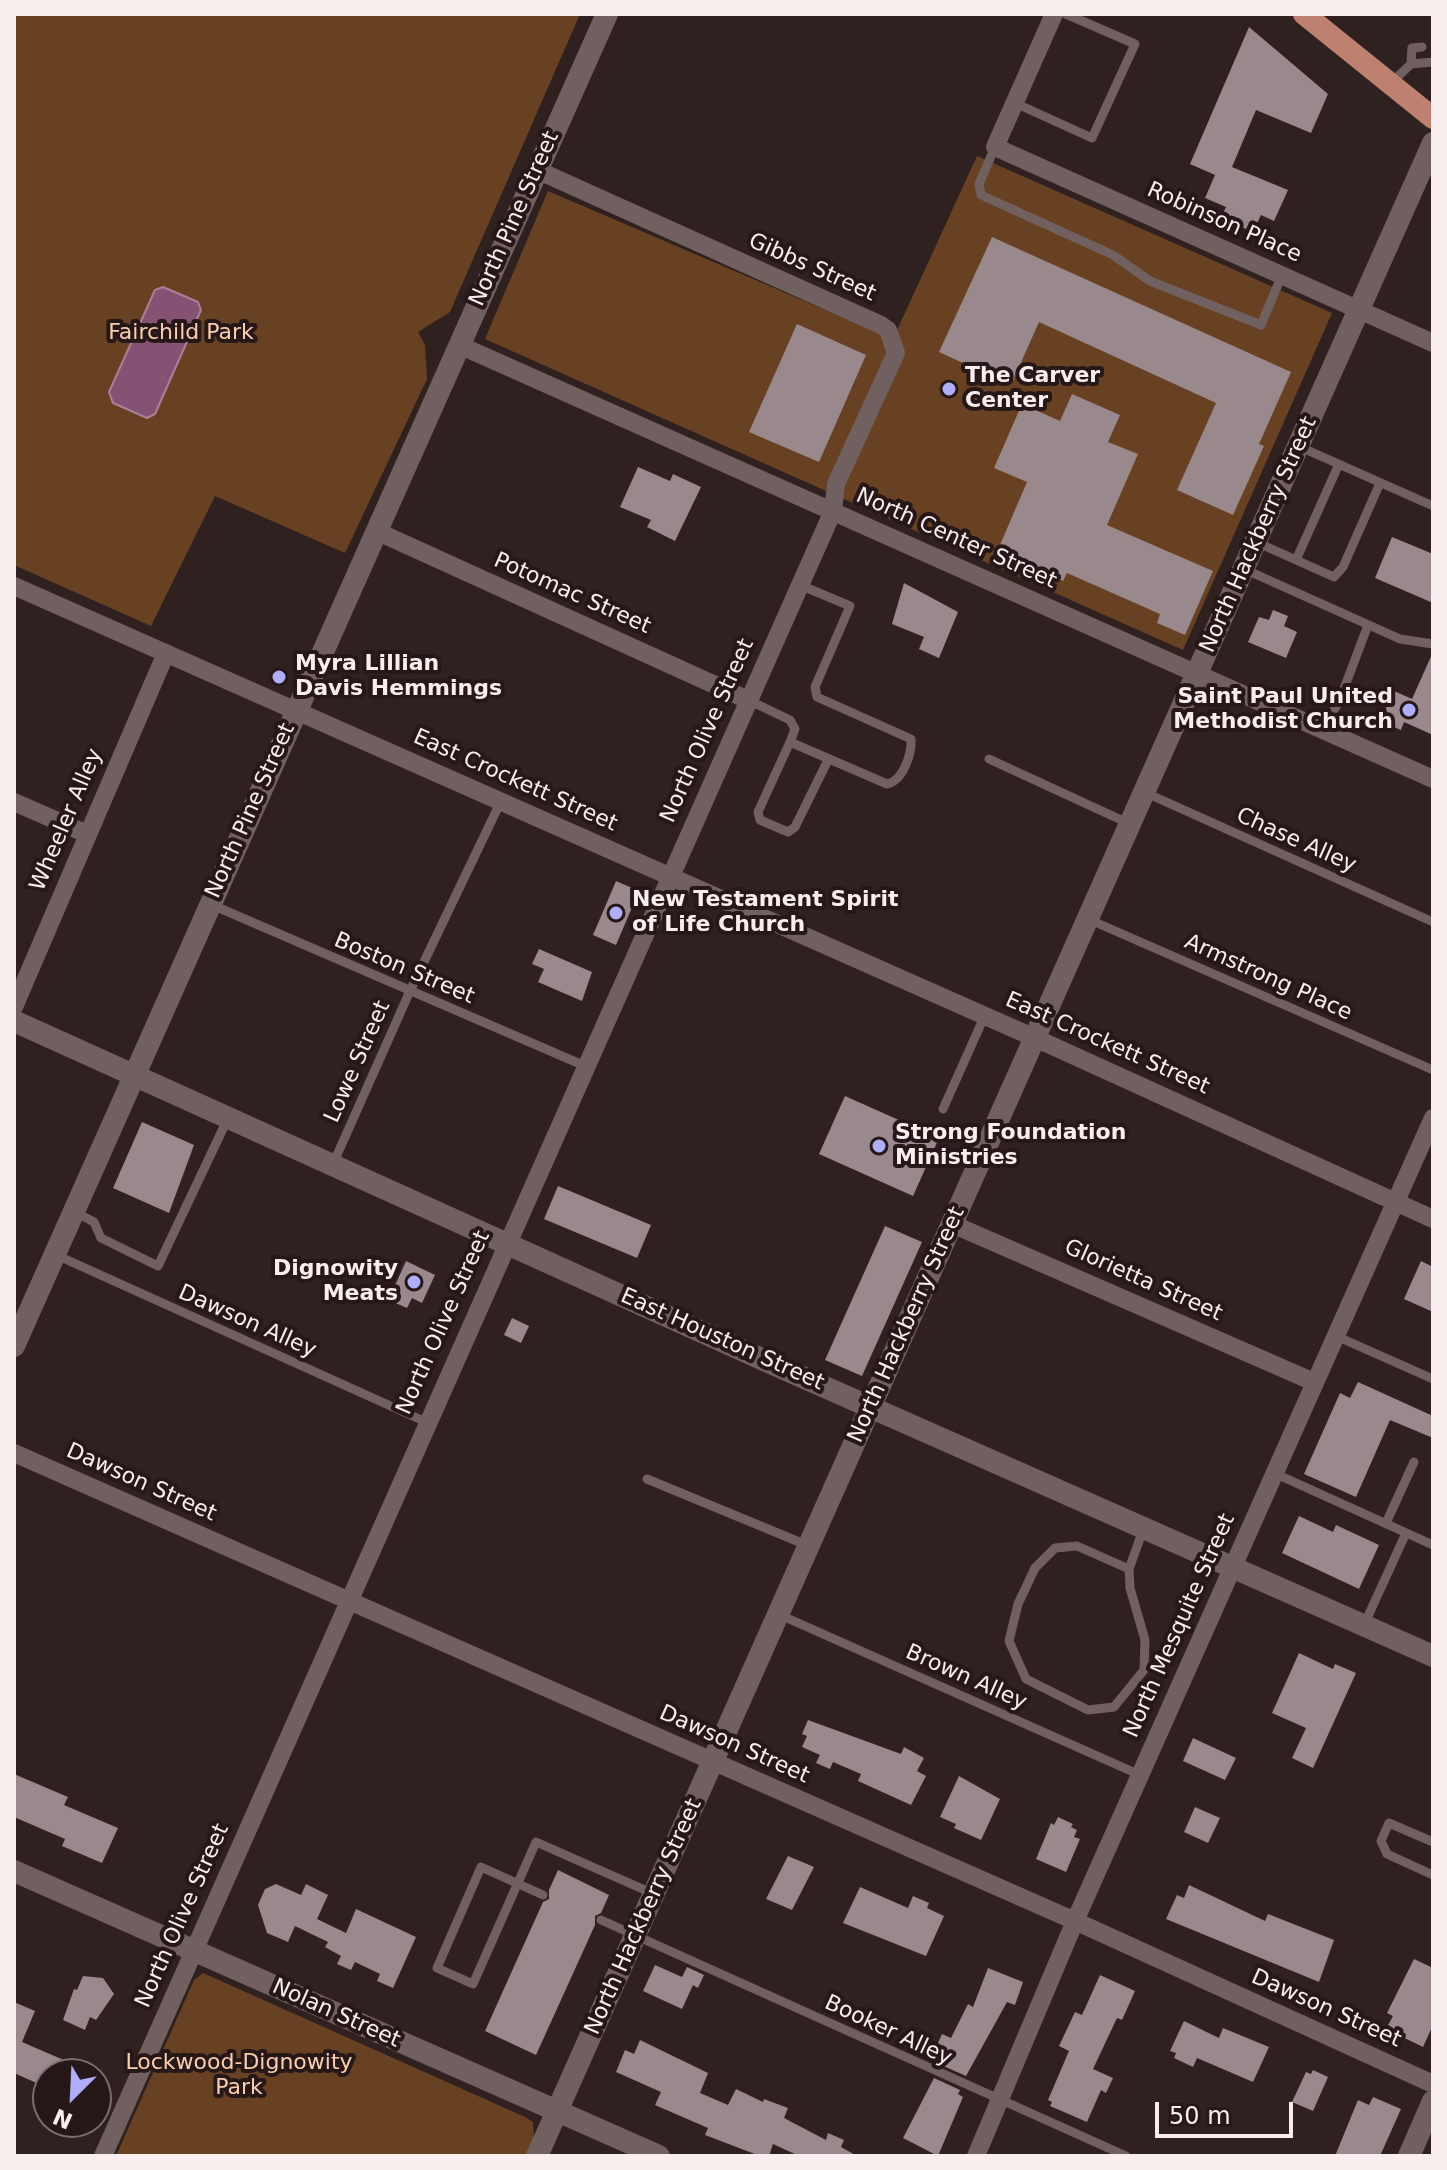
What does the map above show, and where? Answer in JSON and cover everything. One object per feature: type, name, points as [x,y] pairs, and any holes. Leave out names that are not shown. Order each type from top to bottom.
[{"type":"main road","name":"North Pine Street","points":[[14,1346],[607,14]]},
{"type":"main road","points":[[1304,14],[1433,118]]},
{"type":"main road","name":"North Hackberry Street","points":[[537,2156],[1433,143]]},
{"type":"main road","name":"East Houston Street","points":[[14,1021],[506,1244],[1433,1656]]},
{"type":"main road","name":"Nolan Street","points":[[14,1871],[659,2156]]},
{"type":"main road","points":[[1409,2156],[1433,2101]]},
{"type":"street","points":[[995,147],[1054,14]]},
{"type":"street","name":"Robinson Place","points":[[995,147],[1433,343]]},
{"type":"street","name":"Gibbs Street","points":[[537,170],[888,330],[896,353],[836,484],[833,511]]},
{"type":"street","name":"North Center Street","points":[[459,345],[1433,779]]},
{"type":"street","name":"North Olive Street","points":[[103,2156],[195,1952],[347,1599],[833,511]]},
{"type":"street","name":"Potomac Street","points":[[376,531],[748,700]]},
{"type":"street","name":"East Crockett Street","points":[[14,586],[985,1015],[1433,1219]]},
{"type":"street","name":"Wheeler Alley","points":[[14,1007],[166,653]]},
{"type":"street","points":[[14,802],[87,834]]},
{"type":"street","name":"North Mesquite Street","points":[[976,2156],[1075,1921],[1433,1118]]},
{"type":"street","name":"Glorietta Street","points":[[952,1224],[1314,1382]]},
{"type":"street","name":"Dawson Street","points":[[14,1453],[1075,1921],[1433,2084]]},
{"type":"lane","points":[[1015,103],[1092,138],[1135,44],[1066,14]]},
{"type":"lane","points":[[1411,64],[1412,48],[1422,47]]},
{"type":"lane","points":[[1390,84],[1411,64],[1433,62]]},
{"type":"lane","points":[[995,147],[979,184],[981,195],[1113,255],[1150,281],[1261,325],[1282,275]]},
{"type":"lane","points":[[1298,446],[1433,506]]},
{"type":"lane","points":[[1296,560],[1339,464]]},
{"type":"lane","points":[[1256,542],[1334,577],[1339,574],[1380,483]]},
{"type":"lane","points":[[1244,569],[1400,639],[1433,644]]},
{"type":"lane","points":[[790,742],[887,784],[895,783],[901,774],[912,746],[911,739],[901,733],[817,697],[815,687],[850,606],[800,585]]},
{"type":"lane","points":[[1322,729],[1339,702],[1368,625]]},
{"type":"lane","points":[[748,700],[790,720],[795,729],[758,812],[760,820],[781,831],[788,832],[795,827],[828,760]]},
{"type":"lane","points":[[989,759],[1130,824]]},
{"type":"lane","name":"Chase Alley","points":[[1144,792],[1433,922]]},
{"type":"lane","name":"Lowe Street","points":[[332,1166],[410,991],[501,801]]},
{"type":"lane","name":"Boston Street","points":[[209,904],[585,1066]]},
{"type":"lane","name":"Armstrong Place","points":[[1088,919],[1433,1070]]},
{"type":"lane","points":[[943,1109],[985,1015]]},
{"type":"lane","points":[[72,1211],[94,1222],[101,1238],[158,1266],[228,1118]]},
{"type":"lane","name":"Dawson Alley","points":[[53,1253],[426,1422]]},
{"type":"lane","points":[[1336,1336],[1433,1379]]},
{"type":"lane","points":[[1386,1523],[1414,1462]]},
{"type":"lane","points":[[1274,1473],[1433,1545]]},
{"type":"lane","points":[[647,1479],[809,1546]]},
{"type":"lane","points":[[1129,1569],[1077,1546],[1055,1548],[1035,1568],[1018,1604],[1009,1641],[1026,1679],[1088,1710],[1114,1707],[1144,1670],[1145,1640],[1130,1588],[1129,1569],[1145,1526]]},
{"type":"lane","points":[[1364,1625],[1406,1533]]},
{"type":"lane","name":"Brown Alley","points":[[778,1614],[1140,1775]]},
{"type":"lane","points":[[1433,1842],[1389,1823],[1381,1841],[1387,1854],[1433,1875]]},
{"type":"lane","points":[[543,1895],[516,1884],[481,1867],[437,1968],[473,1984],[516,1884],[536,1842],[654,1894]]},
{"type":"lane","name":"Booker Alley","points":[[601,1920],[1126,2156]]},
{"type":"green space","name":"Fairchild Park","points":[[14,14],[580,14],[450,312],[418,332],[425,345],[427,379],[345,553],[215,496],[151,626],[14,565]]},
{"type":"green space","name":"The Carver Center","points":[[977,156],[1332,313],[1183,650],[485,339],[548,191],[893,339]]},
{"type":"green space","name":"Lockwood-Dignowity Park","points":[[203,1973],[525,2117],[533,2122],[534,2141],[527,2156],[116,2156],[194,1980]]},
{"type":"shaded area","points":[[163,287],[198,302],[201,310],[155,414],[147,418],[113,403],[109,392],[155,290]]},
{"type":"building","points":[[1249,27],[1328,94],[1311,133],[1256,110],[1232,167],[1288,190],[1274,221],[1261,215],[1253,232],[1221,218],[1226,207],[1205,198],[1215,175],[1190,164]]},
{"type":"building","points":[[992,237],[1291,372],[1259,444],[1264,446],[1233,515],[1177,490],[1216,403],[1039,322],[1011,385],[939,352]]},
{"type":"building","points":[[797,324],[866,355],[819,462],[749,432]]},
{"type":"building","points":[[1072,394],[1120,415],[1108,442],[1138,454],[1107,525],[1213,571],[1185,635],[1157,623],[1160,614],[1067,573],[1063,581],[997,552],[1027,482],[994,468],[1022,404],[1060,421]]},
{"type":"building","points":[[638,467],[670,481],[673,474],[701,487],[675,541],[647,527],[651,520],[620,507]]},
{"type":"building","points":[[1392,537],[1433,554],[1433,603],[1375,578]]},
{"type":"building","points":[[904,583],[958,612],[939,658],[919,649],[924,637],[892,624]]},
{"type":"building","points":[[1273,610],[1288,616],[1284,626],[1297,632],[1286,658],[1248,642],[1259,617],[1269,620]]},
{"type":"building","name":"Saint Paul United Methodist Church","points":[[1433,652],[1433,735],[1404,722],[1401,730],[1380,721],[1394,691],[1412,699]]},
{"type":"building","name":"New Testament Spirit of Life Church","points":[[616,881],[639,891],[616,945],[593,935]]},
{"type":"building","points":[[539,949],[592,972],[582,1001],[538,982],[544,969],[532,964]]},
{"type":"building","name":"Strong Foundation Ministries","points":[[845,1096],[939,1138],[913,1196],[819,1154]]},
{"type":"building","points":[[142,1122],[194,1145],[169,1213],[113,1188]]},
{"type":"building","points":[[558,1186],[651,1225],[637,1258],[544,1219]]},
{"type":"building","points":[[885,1226],[922,1242],[862,1376],[825,1360]]},
{"type":"building","name":"Dignowity Meats","points":[[406,1261],[435,1275],[422,1303],[412,1298],[407,1308],[393,1302],[398,1292],[393,1290]]},
{"type":"building","points":[[1421,1261],[1433,1267],[1433,1312],[1404,1299]]},
{"type":"building","points":[[512,1318],[529,1326],[521,1343],[504,1335]]},
{"type":"building","points":[[1358,1382],[1433,1416],[1433,1438],[1390,1420],[1356,1497],[1304,1474],[1340,1393],[1350,1398]]},
{"type":"building","points":[[1299,1516],[1333,1532],[1336,1525],[1379,1545],[1359,1589],[1282,1553]]},
{"type":"building","points":[[1299,1653],[1333,1669],[1335,1664],[1356,1673],[1313,1768],[1292,1758],[1306,1728],[1272,1713]]},
{"type":"building","points":[[808,1720],[901,1754],[904,1747],[924,1758],[917,1771],[926,1776],[911,1805],[858,1781],[861,1774],[833,1762],[830,1769],[816,1763],[820,1755],[802,1747],[807,1736],[802,1734]]},
{"type":"building","points":[[1193,1738],[1236,1758],[1225,1780],[1183,1761]]},
{"type":"building","points":[[14,1774],[68,1797],[64,1805],[118,1828],[102,1863],[62,1846],[65,1839],[14,1817]]},
{"type":"building","points":[[959,1776],[1000,1799],[981,1840],[954,1828],[956,1824],[940,1817]]},
{"type":"building","points":[[1195,1807],[1220,1818],[1208,1843],[1184,1832]]},
{"type":"building","points":[[1058,1817],[1073,1824],[1071,1827],[1077,1830],[1074,1837],[1080,1839],[1066,1872],[1036,1859],[1051,1823],[1054,1825]]},
{"type":"building","points":[[788,1856],[814,1867],[792,1910],[766,1899]]},
{"type":"building","points":[[558,1870],[609,1895],[601,1913],[595,1916],[595,1925],[536,2055],[485,2031],[543,1902],[549,1899],[549,1890]]},
{"type":"building","points":[[276,1884],[301,1895],[306,1884],[328,1895],[317,1919],[346,1933],[356,1909],[416,1937],[393,1988],[377,1981],[380,1974],[355,1962],[351,1970],[337,1964],[341,1956],[325,1947],[328,1942],[295,1926],[288,1942],[267,1933],[258,1905],[265,1889]]},
{"type":"building","points":[[1189,1885],[1265,1921],[1268,1914],[1334,1940],[1319,1982],[1166,1919],[1177,1895],[1184,1898]]},
{"type":"building","points":[[860,1887],[908,1908],[913,1896],[929,1903],[927,1908],[944,1916],[926,1956],[843,1923]]},
{"type":"building","points":[[1414,1959],[1433,1968],[1433,2025],[1423,2047],[1386,2029],[1393,2016],[1387,2013]]},
{"type":"building","points":[[655,1965],[682,1977],[687,1967],[704,1975],[698,1988],[693,1985],[682,2009],[643,1991]]},
{"type":"building","points":[[988,1968],[1023,1982],[1015,2005],[1007,2002],[966,2076],[930,2060],[942,2034],[951,2038],[968,2004],[973,2007]]},
{"type":"building","points":[[1100,1975],[1135,1991],[1122,2020],[1117,2018],[1093,2069],[1113,2078],[1106,2093],[1101,2090],[1087,2122],[1050,2106],[1052,2102],[1048,2100],[1069,2051],[1059,2046],[1075,2012],[1082,2015]]},
{"type":"building","points":[[83,1976],[103,1978],[114,1994],[96,2020],[90,2017],[85,2030],[63,2020],[74,1989],[77,1990]]},
{"type":"building","points":[[14,2002],[35,2011],[22,2042],[59,2058],[32,2058],[32,2081],[14,2073]]},
{"type":"building","points":[[1184,2021],[1219,2038],[1223,2028],[1269,2047],[1253,2082],[1197,2058],[1193,2067],[1174,2058],[1176,2053],[1170,2051]]},
{"type":"building","points":[[640,2040],[708,2073],[700,2093],[728,2105],[736,2089],[763,2102],[764,2099],[788,2108],[784,2118],[826,2140],[828,2133],[844,2140],[841,2147],[857,2156],[799,2156],[773,2144],[769,2156],[760,2156],[705,2135],[708,2128],[655,2105],[661,2092],[616,2072],[625,2050],[634,2054]]},
{"type":"building","points":[[1313,2070],[1328,2077],[1313,2111],[1292,2102],[1306,2072],[1311,2074]]},
{"type":"building","points":[[934,2078],[960,2090],[958,2094],[963,2097],[938,2156],[903,2138]]},
{"type":"building","points":[[1373,2097],[1401,2109],[1380,2156],[1335,2156],[1358,2100],[1369,2105]]},
{"type":"place","name":"The Carver Center","points":[[949,389]]},
{"type":"place","name":"Myra Lillian Davis Hemmings","points":[[279,677]]},
{"type":"place","name":"Saint Paul United Methodist Church","points":[[1409,710]]},
{"type":"place","name":"New Testament Spirit of Life Church","points":[[616,913]]},
{"type":"place","name":"Strong Foundation Ministries","points":[[879,1146]]},
{"type":"place","name":"Dignowity Meats","points":[[414,1282]]}]
